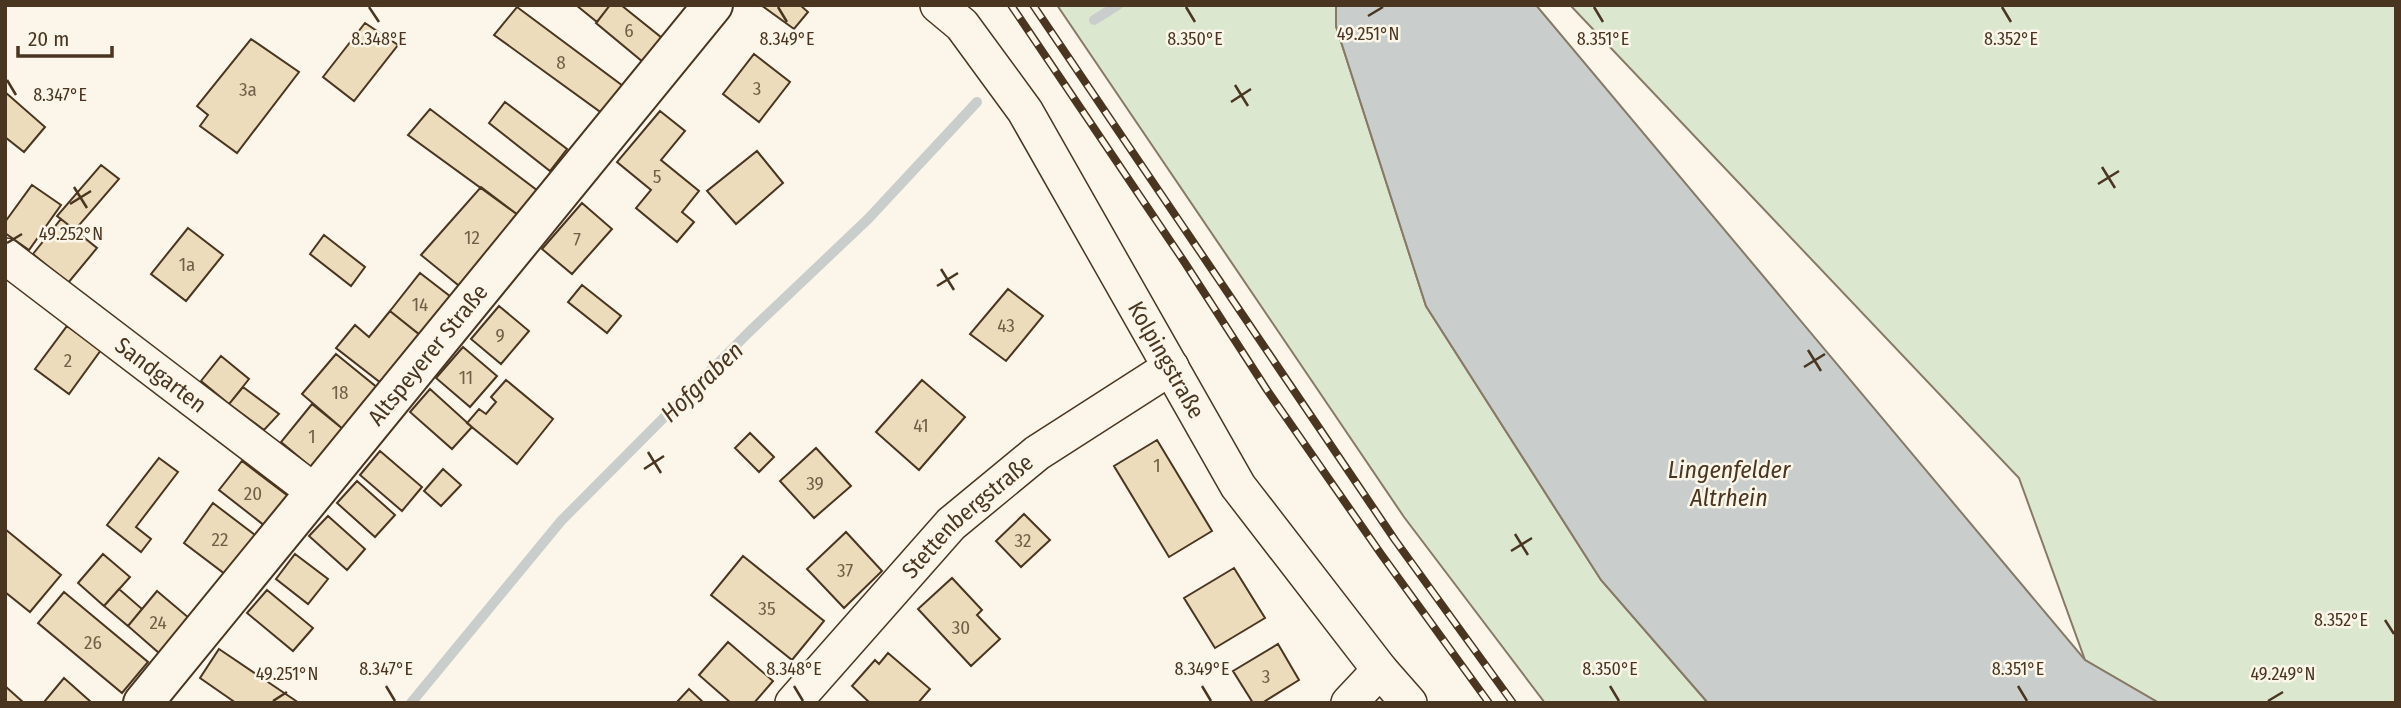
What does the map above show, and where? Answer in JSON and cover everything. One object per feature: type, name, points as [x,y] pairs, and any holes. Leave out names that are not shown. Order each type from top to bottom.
[{"type":"main road","name":"Altspeyerer Straße","points":[[143,703],[713,5]]},
{"type":"street","name":"Kolpingstraße","points":[[938,5],[962,25],[1025,111],[1238,486],[1380,670],[1409,703]]},
{"type":"street","name":"Sandgarten","points":[[5,256],[316,493]]},
{"type":"street","name":"Stettenbergstraße","points":[[793,703],[951,524],[1037,453],[1171,367]]},
{"type":"street","points":[[1349,703],[1380,670]]},
{"type":"green space","points":[[1057,5],[1336,5],[1336,26],[1426,306],[1601,580],[1708,703],[1545,703],[1404,517]]},
{"type":"green space","points":[[1570,5],[2396,5],[2396,703],[2159,703],[2085,660],[2019,478]]},
{"type":"water","name":"Lingenfelder Altrhein","points":[[1336,5],[1536,5],[2085,660],[2159,703],[1708,703],[1601,580],[1426,306],[1336,26]]},
{"type":"building","points":[[576,5],[610,5],[597,22]]},
{"type":"building","points":[[610,5],[621,5],[662,38],[643,62],[596,23]]},
{"type":"building","points":[[761,5],[800,5],[808,12],[794,29]]},
{"type":"building","points":[[517,7],[627,89],[606,116],[494,35]]},
{"type":"building","points":[[365,23],[398,45],[354,101],[323,77]]},
{"type":"building","points":[[251,39],[299,72],[237,153],[200,126],[208,115],[197,106]]},
{"type":"building","points":[[754,54],[790,82],[759,122],[723,94]]},
{"type":"building","points":[[5,92],[45,127],[24,152],[5,137]]},
{"type":"building","points":[[505,102],[567,149],[550,171],[489,123]]},
{"type":"building","points":[[430,109],[542,194],[522,218],[408,135]]},
{"type":"building","points":[[660,111],[685,131],[661,160],[699,191],[682,212],[694,222],[677,242],[636,208],[651,190],[617,162]]},
{"type":"building","points":[[757,151],[783,183],[736,224],[707,191]]},
{"type":"building","points":[[101,165],[119,179],[75,230],[57,216]]},
{"type":"building","points":[[32,185],[61,205],[29,250],[5,233],[5,222]]},
{"type":"building","points":[[481,187],[522,218],[463,289],[421,255]]},
{"type":"building","points":[[582,203],[612,229],[572,274],[542,249]]},
{"type":"building","points":[[61,219],[97,248],[68,283],[33,254]]},
{"type":"building","points":[[188,228],[223,255],[186,301],[151,274]]},
{"type":"building","points":[[324,235],[365,267],[351,286],[310,254]]},
{"type":"building","points":[[420,273],[451,297],[420,335],[390,311]]},
{"type":"building","points":[[582,285],[621,316],[607,333],[568,302]]},
{"type":"building","points":[[1008,289],[1043,316],[1006,361],[970,334]]},
{"type":"building","points":[[499,306],[529,331],[501,364],[471,339]]},
{"type":"building","points":[[390,311],[420,335],[381,383],[336,348],[355,325],[369,337]]},
{"type":"building","points":[[67,326],[101,350],[69,394],[35,369]]},
{"type":"building","points":[[463,347],[497,376],[470,407],[436,378]]},
{"type":"building","points":[[336,354],[379,389],[344,430],[302,394]]},
{"type":"building","points":[[221,356],[249,379],[229,404],[201,381]]},
{"type":"building","points":[[506,380],[553,419],[517,464],[467,423],[479,409],[486,414],[496,402],[491,397]]},
{"type":"building","points":[[922,380],[965,417],[919,470],[876,432]]},
{"type":"building","points":[[243,387],[279,414],[264,430],[229,404]]},
{"type":"building","points":[[430,389],[472,427],[452,449],[410,412]]},
{"type":"building","points":[[312,404],[344,430],[311,467],[281,442]]},
{"type":"building","points":[[750,433],[774,457],[759,472],[735,448]]},
{"type":"building","points":[[1157,440],[1212,531],[1169,557],[1114,466]]},
{"type":"building","points":[[816,448],[851,486],[814,518],[780,481]]},
{"type":"building","points":[[380,451],[422,487],[402,511],[360,475]]},
{"type":"building","points":[[159,458],[178,472],[136,527],[151,539],[141,552],[107,525]]},
{"type":"building","points":[[242,461],[288,496],[265,526],[219,490]]},
{"type":"building","points":[[443,469],[461,485],[441,506],[424,491]]},
{"type":"building","points":[[357,481],[395,515],[375,537],[337,503]]},
{"type":"building","points":[[213,503],[255,535],[225,574],[184,543]]},
{"type":"building","points":[[1024,514],[1050,540],[1021,567],[996,541]]},
{"type":"building","points":[[328,516],[365,549],[347,570],[309,536]]},
{"type":"building","points":[[5,529],[61,575],[30,612],[5,592]]},
{"type":"building","points":[[846,532],[882,571],[844,608],[807,569]]},
{"type":"building","points":[[103,554],[130,577],[104,606],[78,583]]},
{"type":"building","points":[[295,554],[328,579],[308,604],[276,579]]},
{"type":"building","points":[[743,556],[824,621],[792,660],[711,595]]},
{"type":"building","points":[[1234,568],[1265,618],[1215,648],[1184,598]]},
{"type":"building","points":[[952,578],[982,610],[977,615],[1000,639],[971,666],[918,609]]},
{"type":"building","points":[[119,589],[142,609],[128,626],[104,606]]},
{"type":"building","points":[[267,590],[313,628],[293,651],[247,613]]},
{"type":"building","points":[[157,591],[189,618],[159,653],[128,626]]},
{"type":"building","points":[[64,592],[148,662],[122,693],[38,623]]},
{"type":"building","points":[[728,642],[773,681],[754,703],[731,703],[699,675]]},
{"type":"building","points":[[1278,644],[1299,680],[1262,703],[1253,703],[1233,671]]},
{"type":"building","points":[[219,649],[299,703],[236,703],[200,678]]},
{"type":"building","points":[[888,653],[930,689],[918,703],[870,703],[852,686],[875,660],[879,664]]},
{"type":"building","points":[[64,678],[92,703],[44,702]]},
{"type":"building","points":[[5,686],[24,703],[5,703]]},
{"type":"building","points":[[689,689],[704,703],[676,703]]},
{"type":"waterway","name":"Hofgraben","points":[[1094,20],[1118,5]]},
{"type":"waterway","name":"Hofgraben","points":[[411,703],[561,521],[749,332],[868,219],[977,102]]},
{"type":"railway","points":[[1011,5],[1267,390],[1489,703]]},
{"type":"railway","points":[[1033,5],[1395,540],[1513,703]]}]
